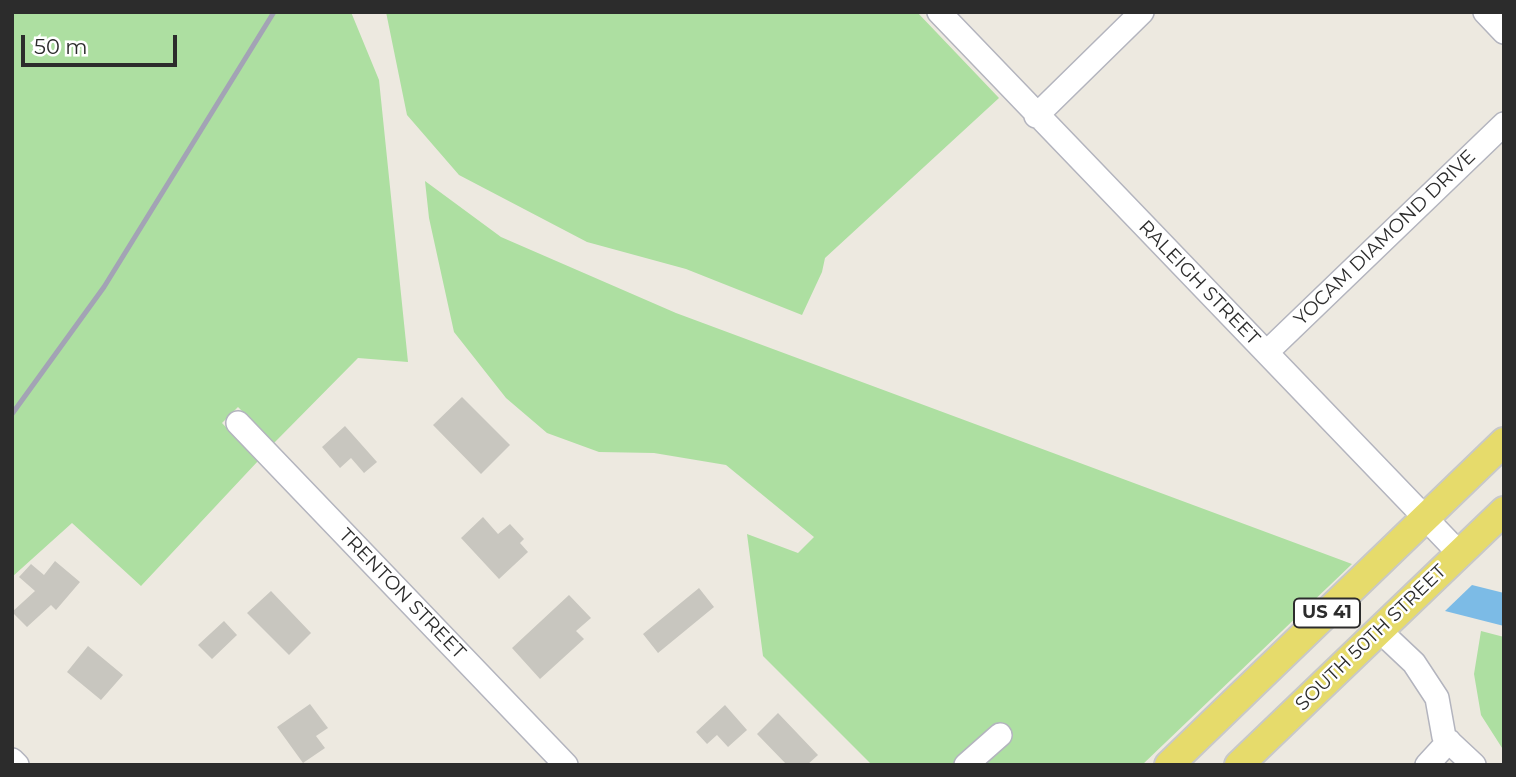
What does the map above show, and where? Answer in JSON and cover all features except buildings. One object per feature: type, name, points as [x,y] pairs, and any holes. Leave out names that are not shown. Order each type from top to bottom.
[{"type":"main road","name":"US 41","points":[[1168,765],[1504,442]]},
{"type":"main road","name":"SOUTH 50TH STREET","points":[[1239,765],[1504,511]]},
{"type":"street","name":"RALEIGH STREET","points":[[939,12],[1036,116],[1460,553]]},
{"type":"street","points":[[1036,116],[1142,12]]},
{"type":"street","points":[[1485,12],[1504,32]]},
{"type":"street","name":"YOCAM DIAMOND DRIVE","points":[[1267,352],[1504,124]]},
{"type":"street","name":"TRENTON STREET","points":[[237,423],[566,765]]},
{"type":"street","points":[[1379,630],[1414,663],[1437,698],[1444,737],[1474,765]]},
{"type":"street","points":[[967,765],[1000,735]]},
{"type":"street","points":[[1427,765],[1449,741]]},
{"type":"street","points":[[12,760],[17,765]]},
{"type":"green space","points":[[12,12],[351,12],[379,80],[408,362],[358,358],[274,443],[238,407],[222,423],[258,461],[141,586],[72,523],[12,577]]},
{"type":"green space","points":[[386,12],[917,12],[999,98],[825,258],[822,272],[802,315],[686,269],[587,242],[459,175],[407,115]]},
{"type":"green space","points":[[425,181],[501,237],[676,313],[1352,564],[1142,765],[872,765],[763,656],[747,534],[798,553],[814,537],[726,465],[654,453],[599,452],[547,433],[506,398],[454,332],[429,218]]},
{"type":"green space","points":[[1481,631],[1504,637],[1504,751],[1481,715],[1474,674]]},
{"type":"water","points":[[1472,585],[1504,593],[1504,626],[1445,611]]},
{"type":"railway","points":[[12,414],[104,287],[274,12]]}]
